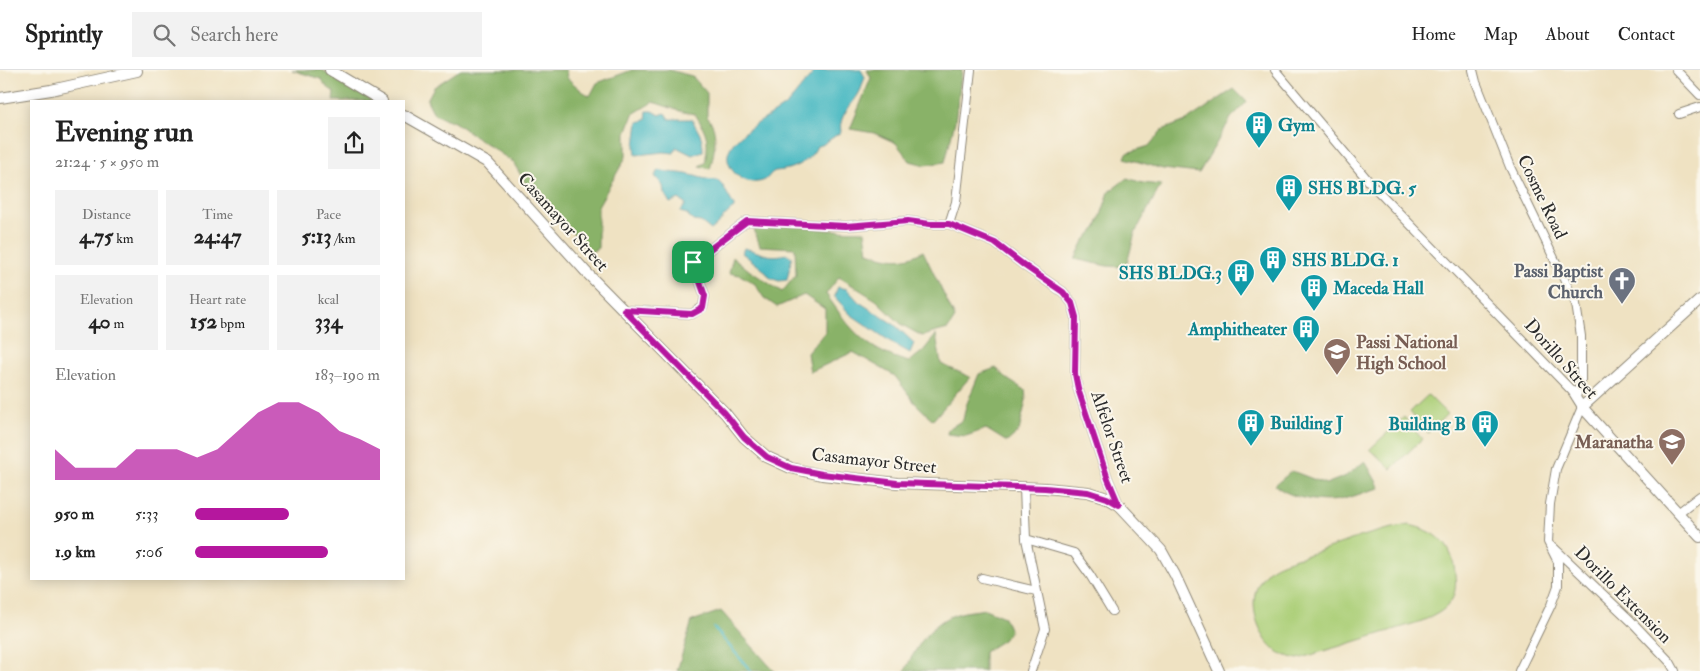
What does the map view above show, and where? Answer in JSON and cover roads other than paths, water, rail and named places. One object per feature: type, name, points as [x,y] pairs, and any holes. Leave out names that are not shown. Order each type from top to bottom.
[{"type":"street","points":[[0,98],[51,90],[137,70]]},
{"type":"street","points":[[330,70],[380,100]]},
{"type":"street","points":[[624,310],[692,314],[703,308],[705,296],[693,262],[747,221],[846,226],[908,221],[949,224],[956,202],[971,70]]},
{"type":"street","name":"Dorillo Street","points":[[1275,70],[1372,186],[1576,397],[1582,407],[1700,537]]},
{"type":"street","name":"Cosme Road","points":[[1473,70],[1510,167],[1576,304],[1581,336],[1581,381],[1576,397]]},
{"type":"street","points":[[1676,70],[1700,95]]},
{"type":"street","points":[[1678,114],[1700,107]]},
{"type":"street","name":"Casamayor Street","points":[[405,116],[488,164],[587,273],[725,413],[744,437],[767,457],[791,468],[822,474],[897,483],[1045,488],[1088,492],[1107,498],[1119,505]]},
{"type":"street","name":"Alfelor Street","points":[[949,224],[995,243],[1063,292],[1072,303],[1076,317],[1075,374],[1078,389],[1108,479],[1119,505],[1161,550],[1175,574],[1219,671]]},
{"type":"street","points":[[1520,671],[1558,586],[1558,562],[1548,542],[1550,504],[1556,469],[1582,407],[1700,300]]},
{"type":"street","points":[[1024,488],[1026,539],[1045,629],[1031,671]]},
{"type":"street","points":[[1678,513],[1700,496]]},
{"type":"street","points":[[1026,539],[1074,553],[1112,611]]},
{"type":"street","name":"Dorillo Extension","points":[[1548,542],[1631,621],[1670,662],[1675,671]]},
{"type":"street","points":[[982,578],[1036,590]]},
{"type":"water","points":[[815,70],[861,70],[865,77],[859,93],[844,116],[841,132],[822,145],[817,146],[812,155],[799,165],[789,169],[774,171],[765,180],[760,182],[750,182],[740,178],[730,166],[728,156],[731,147],[748,130],[787,104]]},
{"type":"water","points":[[647,111],[660,115],[665,113],[669,119],[692,119],[701,137],[703,151],[692,155],[676,147],[674,153],[664,152],[636,155],[635,146],[638,122],[646,120]]},
{"type":"water","points":[[658,170],[717,180],[723,186],[734,208],[711,230],[701,222],[693,221],[687,214],[680,212],[686,204],[679,199],[670,203],[664,193],[663,186],[655,176]]},
{"type":"water","points":[[744,248],[774,256],[786,254],[792,257],[787,280],[779,281],[770,278],[764,270],[742,253]]},
{"type":"water","points":[[838,287],[847,289],[859,302],[895,325],[914,343],[910,353],[850,314],[834,296]]},
{"type":"waterway","points":[[714,628],[751,671]]},
{"type":"place","name":"Gym","points":[[1259,149]]},
{"type":"place","name":"SHS BLDG. 5","points":[[1289,212]]},
{"type":"place","name":"SHS BLDG. 1","points":[[1273,284]]},
{"type":"place","name":"SHS BLDG.3","points":[[1241,297]]},
{"type":"place","name":"Passi Baptist Church","points":[[1622,305]]},
{"type":"place","name":"Maceda Hall","points":[[1314,312]]},
{"type":"place","name":"Amphitheater","points":[[1306,353]]},
{"type":"place","name":"Passi National High School","points":[[1337,376]]},
{"type":"place","name":"Building J","points":[[1251,447]]},
{"type":"place","name":"Building B","points":[[1485,448]]},
{"type":"place","name":"Maranatha","points":[[1672,466]]}]
